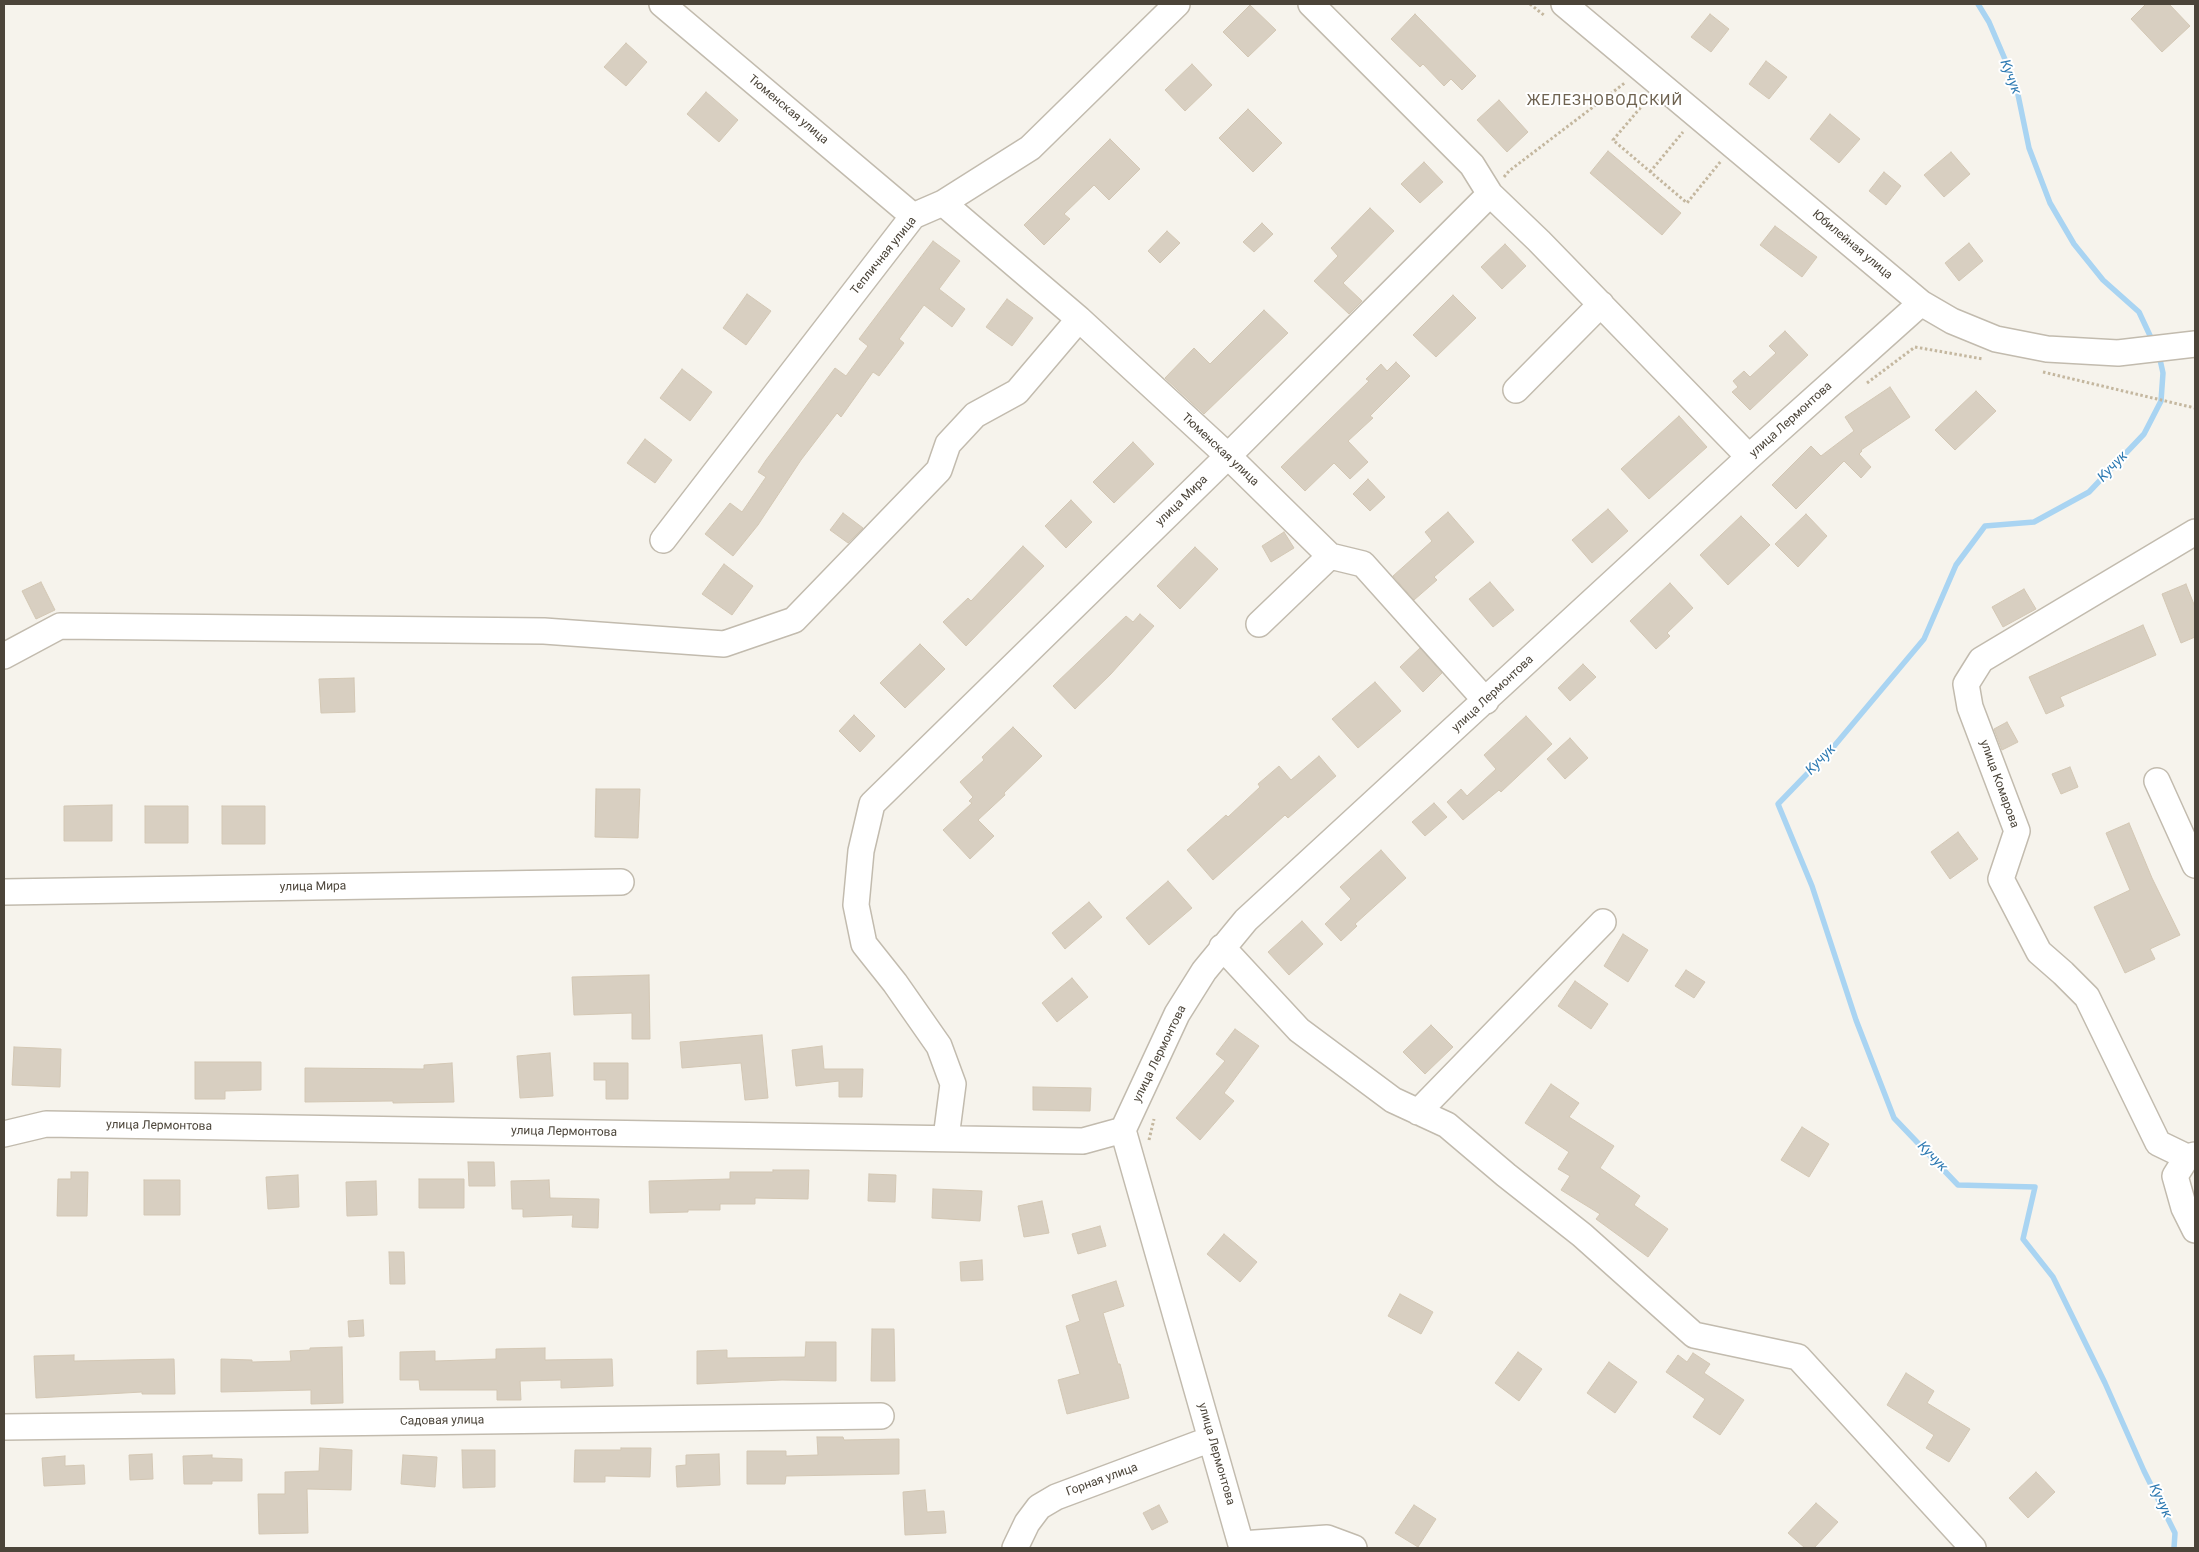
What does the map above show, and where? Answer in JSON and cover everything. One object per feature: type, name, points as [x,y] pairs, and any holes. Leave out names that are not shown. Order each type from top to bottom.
[{"type":"street","name":"Тюменская улица","points":[[662,4],[913,216]]},
{"type":"street","name":"Тепличная улица","points":[[663,540],[913,216],[944,203],[1030,148],[1177,4]]},
{"type":"street","points":[[1311,4],[1472,166],[1490,194],[1539,241],[1750,457]]},
{"type":"street","name":"Юбилейная улица","points":[[1564,4],[1921,303],[1952,321],[1996,339],[2048,349],[2118,353],[2188,345]]},
{"type":"street","name":"улица Мира","points":[[946,1138],[953,1084],[939,1046],[895,983],[864,944],[856,905],[861,851],[872,804],[1228,456],[1490,194]]},
{"type":"street","name":"Тюменская улица","points":[[944,203],[1078,319],[1228,456],[1330,556]]},
{"type":"street","name":"улица Лермонтова","points":[[1242,1546],[1123,1130],[1177,1014],[1204,971],[1246,920],[1750,457],[1921,303]]},
{"type":"street","points":[[1516,390],[1601,304]]},
{"type":"street","points":[[4,656],[60,626],[544,631],[724,644],[794,620],[939,470],[948,444],[975,415],[1017,392],[1078,319]]},
{"type":"street","name":"улица Комарова","points":[[2191,1156],[2158,1143],[2086,997],[2064,973],[2039,952],[2001,879],[2017,831],[1970,707],[1966,684],[1981,660],[2195,532]]},
{"type":"street","points":[[1259,624],[1330,556],[1363,564],[1486,701]]},
{"type":"street","points":[[2157,781],[2195,865]]},
{"type":"street","name":"улица Мира","points":[[4,892],[621,882]]},
{"type":"street","points":[[1418,1112],[1603,922]]},
{"type":"street","points":[[1222,947],[1299,1030],[1393,1100],[1447,1125],[1582,1235],[1694,1335],[1798,1357],[1973,1548]]},
{"type":"street","name":"улица Лермонтова","points":[[4,1134],[46,1124],[1084,1141],[1123,1130]]},
{"type":"street","points":[[2191,1156],[2175,1176],[2184,1208],[2195,1230]]},
{"type":"street","name":"Садовая улица","points":[[4,1427],[880,1416]]},
{"type":"street","name":"Горная улица","points":[[1015,1548],[1027,1523],[1039,1507],[1056,1497],[1212,1439]]},
{"type":"street","points":[[1242,1546],[1327,1538],[1354,1548]]},
{"type":"path","points":[[1490,194],[1510,170],[1626,82]]},
{"type":"path","points":[[1647,99],[1612,140],[1687,203],[1722,160],[1718,157]]},
{"type":"path","points":[[1650,172],[1684,130]]},
{"type":"path","points":[[1863,386],[1916,347],[1987,359]]},
{"type":"path","points":[[2034,370],[2195,408]]},
{"type":"path","points":[[1152,1150],[1149,1140],[1154,1117]]},
{"type":"building","points":[[2146,4],[2169,4],[2190,26],[2162,52],[2131,19]]},
{"type":"building","points":[[1250,5],[1276,30],[1248,57],[1223,32]]},
{"type":"building","points":[[1415,14],[1476,76],[1462,90],[1451,79],[1444,86],[1423,64],[1420,67],[1391,39]]},
{"type":"building","points":[[1710,14],[1729,29],[1711,52],[1691,37]]},
{"type":"building","points":[[626,43],[647,62],[626,86],[604,67]]},
{"type":"building","points":[[1766,61],[1787,77],[1769,99],[1749,84]]},
{"type":"building","points":[[1192,64],[1212,85],[1185,111],[1165,90]]},
{"type":"building","points":[[706,92],[738,120],[719,142],[687,114]]},
{"type":"building","points":[[1499,100],[1528,132],[1507,152],[1477,120]]},
{"type":"building","points":[[1248,109],[1282,143],[1253,172],[1219,138]]},
{"type":"building","points":[[1830,114],[1860,139],[1839,163],[1810,139]]},
{"type":"building","points":[[1110,139],[1140,169],[1109,200],[1094,185],[1064,214],[1070,219],[1044,245],[1024,225]]},
{"type":"building","points":[[1608,151],[1681,213],[1662,235],[1590,173]]},
{"type":"building","points":[[1951,152],[1970,174],[1944,197],[1924,175]]},
{"type":"building","points":[[1424,162],[1443,182],[1420,203],[1401,184]]},
{"type":"building","points":[[1884,172],[1901,186],[1886,205],[1869,191]]},
{"type":"building","points":[[1370,208],[1394,231],[1343,283],[1362,301],[1349,314],[1314,281],[1338,256],[1331,248]]},
{"type":"building","points":[[1262,223],[1273,234],[1254,252],[1243,242]]},
{"type":"building","points":[[1775,226],[1817,257],[1802,277],[1760,245]]},
{"type":"building","points":[[1167,231],[1180,243],[1160,263],[1148,251]]},
{"type":"building","points":[[933,241],[960,261],[939,289],[965,309],[952,327],[924,305],[899,339],[904,343],[879,376],[873,372],[841,417],[837,413],[801,460],[758,525],[733,556],[705,534],[730,503],[742,512],[766,477],[758,472],[766,460],[835,368],[846,376],[868,346],[859,339]]},
{"type":"building","points":[[1969,243],[1983,261],[1959,281],[1945,263]]},
{"type":"building","points":[[1505,244],[1526,266],[1502,289],[1481,267]]},
{"type":"building","points":[[747,294],[771,311],[746,345],[723,328]]},
{"type":"building","points":[[1453,295],[1476,318],[1436,357],[1413,335]]},
{"type":"building","points":[[1007,299],[1033,318],[1012,346],[986,327]]},
{"type":"building","points":[[1264,310],[1288,333],[1204,414],[1165,378],[1194,348],[1210,364]]},
{"type":"building","points":[[1785,331],[1808,355],[1750,410],[1732,392],[1738,387],[1733,381],[1744,371],[1750,377],[1776,353],[1769,346]]},
{"type":"building","points":[[1396,362],[1410,376],[1370,416],[1373,418],[1348,441],[1368,462],[1350,479],[1334,463],[1305,491],[1281,467],[1369,381],[1366,379],[1381,364],[1387,371]]},
{"type":"building","points":[[682,369],[712,392],[690,421],[660,398]]},
{"type":"building","points":[[1890,387],[1910,417],[1861,450],[1859,454],[1871,467],[1861,478],[1844,461],[1796,509],[1772,485],[1811,446],[1821,456],[1854,431],[1845,417]]},
{"type":"building","points":[[1976,391],[1996,411],[1955,450],[1935,430]]},
{"type":"building","points":[[1679,416],[1707,447],[1649,499],[1621,469]]},
{"type":"building","points":[[645,439],[672,460],[655,483],[627,463]]},
{"type":"building","points":[[1133,442],[1154,464],[1114,503],[1093,482]]},
{"type":"building","points":[[1368,479],[1385,497],[1370,511],[1353,494]]},
{"type":"building","points":[[1071,500],[1092,522],[1066,548],[1045,526]]},
{"type":"building","points":[[1608,509],[1628,531],[1592,563],[1572,540]]},
{"type":"building","points":[[1448,512],[1474,542],[1434,577],[1437,580],[1414,600],[1393,576],[1432,541],[1425,532]]},
{"type":"building","points":[[843,513],[863,528],[848,543],[830,530]]},
{"type":"building","points":[[1806,514],[1827,536],[1798,567],[1775,544]]},
{"type":"building","points":[[1741,516],[1770,545],[1728,585],[1700,555]]},
{"type":"building","points":[[1284,532],[1294,548],[1271,562],[1262,546]]},
{"type":"building","points":[[1023,546],[1044,566],[966,646],[943,622],[968,598],[971,601]]},
{"type":"building","points":[[1195,547],[1218,569],[1180,609],[1157,586]]},
{"type":"building","points":[[724,564],[753,586],[732,615],[702,594]]},
{"type":"building","points":[[41,582],[55,610],[36,619],[22,591]]},
{"type":"building","points":[[1490,582],[1514,610],[1493,627],[1469,599]]},
{"type":"building","points":[[1670,583],[1693,608],[1667,633],[1670,636],[1656,649],[1630,621]]},
{"type":"building","points":[[2186,584],[2195,607],[2195,637],[2181,643],[2162,594]]},
{"type":"building","points":[[2024,589],[2036,609],[2003,627],[1992,607]]},
{"type":"building","points":[[1140,614],[1154,626],[1111,674],[1075,709],[1053,686],[1126,616],[1133,622]]},
{"type":"building","points":[[2143,625],[2156,655],[2060,697],[2064,706],[2046,714],[2029,677]]},
{"type":"building","points":[[920,644],[945,669],[905,708],[880,683]]},
{"type":"building","points":[[1420,648],[1442,673],[1423,692],[1400,667]]},
{"type":"building","points":[[1583,664],[1596,677],[1570,701],[1558,688]]},
{"type":"building","points":[[354,678],[355,712],[321,713],[319,679]]},
{"type":"building","points":[[1375,682],[1401,711],[1358,748],[1332,719]]},
{"type":"building","points":[[854,715],[875,736],[860,752],[839,731]]},
{"type":"building","points":[[1526,716],[1552,744],[1501,792],[1499,790],[1463,820],[1447,802],[1461,789],[1467,796],[1496,769],[1484,755]]},
{"type":"building","points":[[2007,722],[2018,742],[2002,750],[1994,729]]},
{"type":"building","points":[[1013,727],[1042,756],[978,820],[994,836],[970,859],[943,830],[972,803],[969,801],[973,797],[960,782],[984,760],[982,757]]},
{"type":"building","points":[[1570,738],[1588,758],[1565,779],[1547,759]]},
{"type":"building","points":[[1319,756],[1336,776],[1288,818],[1285,815],[1213,880],[1187,850],[1226,815],[1228,817],[1260,787],[1258,784],[1279,766],[1291,780]]},
{"type":"building","points":[[2070,767],[2078,787],[2061,794],[2052,774]]},
{"type":"building","points":[[596,789],[640,789],[638,838],[595,837]]},
{"type":"building","points":[[1434,803],[1447,817],[1425,836],[1412,822]]},
{"type":"building","points":[[112,805],[112,841],[64,841],[64,806]]},
{"type":"building","points":[[145,806],[188,806],[188,843],[145,843]]},
{"type":"building","points":[[222,806],[265,806],[265,844],[222,844]]},
{"type":"building","points":[[2129,823],[2152,878],[2180,935],[2150,949],[2155,959],[2125,973],[2094,907],[2130,890],[2106,833]]},
{"type":"building","points":[[1958,832],[1978,859],[1950,879],[1931,852]]},
{"type":"building","points":[[1381,850],[1406,878],[1355,924],[1357,926],[1341,941],[1325,924],[1351,899],[1340,887]]},
{"type":"building","points":[[1168,881],[1192,908],[1149,945],[1126,918]]},
{"type":"building","points":[[1089,902],[1102,917],[1065,949],[1052,933]]},
{"type":"building","points":[[1302,921],[1323,944],[1289,975],[1268,952]]},
{"type":"building","points":[[1623,934],[1648,950],[1628,982],[1604,966]]},
{"type":"building","points":[[1686,970],[1705,982],[1694,998],[1675,986]]},
{"type":"building","points":[[649,975],[650,1039],[632,1039],[632,1013],[574,1015],[572,977]]},
{"type":"building","points":[[1072,978],[1088,997],[1057,1022],[1042,1003]]},
{"type":"building","points":[[1575,981],[1608,1004],[1591,1029],[1558,1006]]},
{"type":"building","points":[[1431,1025],[1453,1047],[1425,1074],[1403,1052]]},
{"type":"building","points":[[1235,1029],[1259,1046],[1224,1093],[1234,1101],[1200,1140],[1176,1118],[1225,1061],[1216,1054]]},
{"type":"building","points":[[762,1035],[768,1098],[745,1100],[741,1063],[682,1068],[680,1042]]},
{"type":"building","points":[[822,1046],[824,1069],[863,1069],[862,1097],[839,1097],[839,1081],[796,1086],[792,1050]]},
{"type":"building","points":[[14,1047],[61,1049],[60,1087],[12,1085]]},
{"type":"building","points":[[550,1053],[553,1096],[520,1098],[517,1056]]},
{"type":"building","points":[[195,1062],[261,1062],[261,1090],[225,1091],[225,1099],[195,1099]]},
{"type":"building","points":[[452,1063],[454,1102],[305,1102],[305,1068],[424,1069],[424,1065]]},
{"type":"building","points":[[594,1063],[628,1063],[628,1099],[606,1099],[606,1080],[594,1080]]},
{"type":"building","points":[[1551,1084],[1579,1103],[1569,1117],[1614,1146],[1600,1168],[1640,1196],[1634,1205],[1668,1229],[1648,1257],[1596,1219],[1600,1214],[1561,1190],[1570,1176],[1558,1169],[1569,1152],[1525,1123]]},
{"type":"building","points":[[1033,1087],[1091,1088],[1090,1111],[1033,1110]]},
{"type":"building","points":[[1802,1127],[1829,1144],[1809,1177],[1781,1160]]},
{"type":"building","points":[[468,1162],[494,1162],[495,1186],[469,1186]]},
{"type":"building","points":[[773,1170],[809,1170],[808,1199],[755,1198],[755,1204],[720,1204],[720,1210],[650,1213],[649,1181],[730,1179],[730,1172],[773,1172]]},
{"type":"building","points":[[71,1172],[88,1172],[87,1216],[57,1216],[58,1179],[71,1179]]},
{"type":"building","points":[[869,1174],[896,1175],[895,1202],[868,1201]]},
{"type":"building","points":[[298,1175],[299,1207],[268,1209],[266,1177]]},
{"type":"building","points":[[419,1179],[464,1179],[464,1208],[419,1208]]},
{"type":"building","points":[[144,1180],[180,1180],[180,1215],[144,1215]]},
{"type":"building","points":[[549,1180],[550,1198],[599,1199],[598,1228],[572,1227],[573,1215],[523,1217],[523,1209],[512,1209],[511,1181]]},
{"type":"building","points":[[376,1181],[377,1215],[347,1216],[346,1182]]},
{"type":"building","points":[[933,1189],[982,1191],[980,1221],[932,1218]]},
{"type":"building","points":[[1042,1201],[1049,1233],[1024,1237],[1018,1206]]},
{"type":"building","points":[[1100,1226],[1106,1246],[1078,1254],[1072,1234]]},
{"type":"building","points":[[1224,1234],[1257,1262],[1240,1282],[1207,1254]]},
{"type":"building","points":[[389,1252],[404,1252],[405,1284],[390,1284]]},
{"type":"building","points":[[982,1260],[983,1280],[961,1281],[960,1262]]},
{"type":"building","points":[[1116,1281],[1124,1306],[1103,1313],[1129,1398],[1067,1414],[1058,1380],[1080,1374],[1066,1326],[1080,1321],[1072,1295]]},
{"type":"building","points":[[1400,1294],[1433,1312],[1421,1334],[1388,1316]]},
{"type":"building","points":[[363,1320],[364,1336],[349,1337],[348,1321]]},
{"type":"building","points":[[872,1329],[894,1329],[895,1381],[871,1381]]},
{"type":"building","points":[[806,1342],[836,1342],[836,1381],[782,1380],[697,1384],[697,1351],[727,1350],[727,1358],[805,1357]]},
{"type":"building","points":[[342,1347],[343,1403],[311,1404],[311,1390],[221,1392],[221,1359],[252,1360],[252,1362],[291,1361],[290,1351]]},
{"type":"building","points":[[545,1348],[545,1360],[612,1359],[613,1386],[561,1388],[561,1380],[520,1381],[521,1400],[497,1400],[497,1390],[420,1390],[419,1380],[400,1380],[400,1352],[435,1351],[435,1361],[496,1359],[496,1349]]},
{"type":"building","points":[[1518,1352],[1542,1369],[1519,1401],[1495,1383]]},
{"type":"building","points":[[1693,1353],[1710,1364],[1704,1373],[1744,1400],[1720,1435],[1693,1417],[1705,1399],[1666,1372],[1678,1355],[1687,1362]]},
{"type":"building","points":[[74,1355],[74,1361],[174,1359],[175,1394],[142,1394],[142,1392],[36,1398],[34,1356]]},
{"type":"building","points":[[1609,1362],[1637,1382],[1615,1413],[1587,1393]]},
{"type":"building","points":[[1906,1373],[1934,1391],[1927,1403],[1970,1429],[1949,1462],[1926,1448],[1934,1435],[1887,1405]]},
{"type":"building","points":[[817,1437],[843,1437],[844,1440],[899,1439],[899,1474],[786,1476],[785,1484],[747,1484],[747,1451],[786,1451],[786,1456],[818,1455]]},
{"type":"building","points":[[320,1448],[352,1450],[351,1490],[307,1489],[308,1533],[259,1534],[258,1494],[285,1494],[285,1472],[319,1471]]},
{"type":"building","points":[[621,1448],[651,1448],[650,1477],[605,1476],[605,1482],[574,1482],[575,1450],[621,1450]]},
{"type":"building","points":[[462,1450],[495,1450],[495,1487],[463,1488]]},
{"type":"building","points":[[152,1454],[153,1479],[130,1480],[129,1455]]},
{"type":"building","points":[[719,1454],[720,1485],[677,1487],[676,1466],[686,1465],[686,1455]]},
{"type":"building","points":[[212,1455],[212,1458],[242,1459],[242,1481],[212,1481],[212,1484],[184,1484],[183,1456]]},
{"type":"building","points":[[403,1455],[437,1457],[435,1487],[401,1484]]},
{"type":"building","points":[[65,1456],[65,1466],[84,1465],[85,1484],[44,1486],[42,1458]]},
{"type":"building","points":[[2036,1472],[2055,1492],[2028,1518],[2009,1498]]},
{"type":"building","points":[[925,1490],[927,1512],[944,1511],[946,1533],[905,1535],[903,1492]]},
{"type":"building","points":[[1816,1503],[1838,1522],[1814,1548],[1805,1548],[1788,1533]]},
{"type":"building","points":[[1159,1505],[1168,1522],[1152,1530],[1143,1513]]},
{"type":"building","points":[[1414,1505],[1436,1519],[1418,1547],[1395,1533]]},
{"type":"waterway","name":"Кучук","points":[[1978,4],[1989,22],[2016,85],[2029,148],[2050,203],[2074,244],[2103,280],[2139,312],[2153,342]]},
{"type":"waterway","name":"Кучук","points":[[2159,355],[2163,373],[2161,401],[2144,434],[2089,492],[2034,522],[1985,526],[1956,565],[1924,639],[1835,745],[1778,804],[1812,886],[1856,1020],[1894,1118],[1958,1185],[2035,1187],[2023,1239],[2053,1277],[2105,1383],[2144,1471],[2175,1533],[2174,1548]]},
{"type":"district","name":"ЖЕЛЕЗНОВОДСКИЙ","points":[[1605,101]]}]
